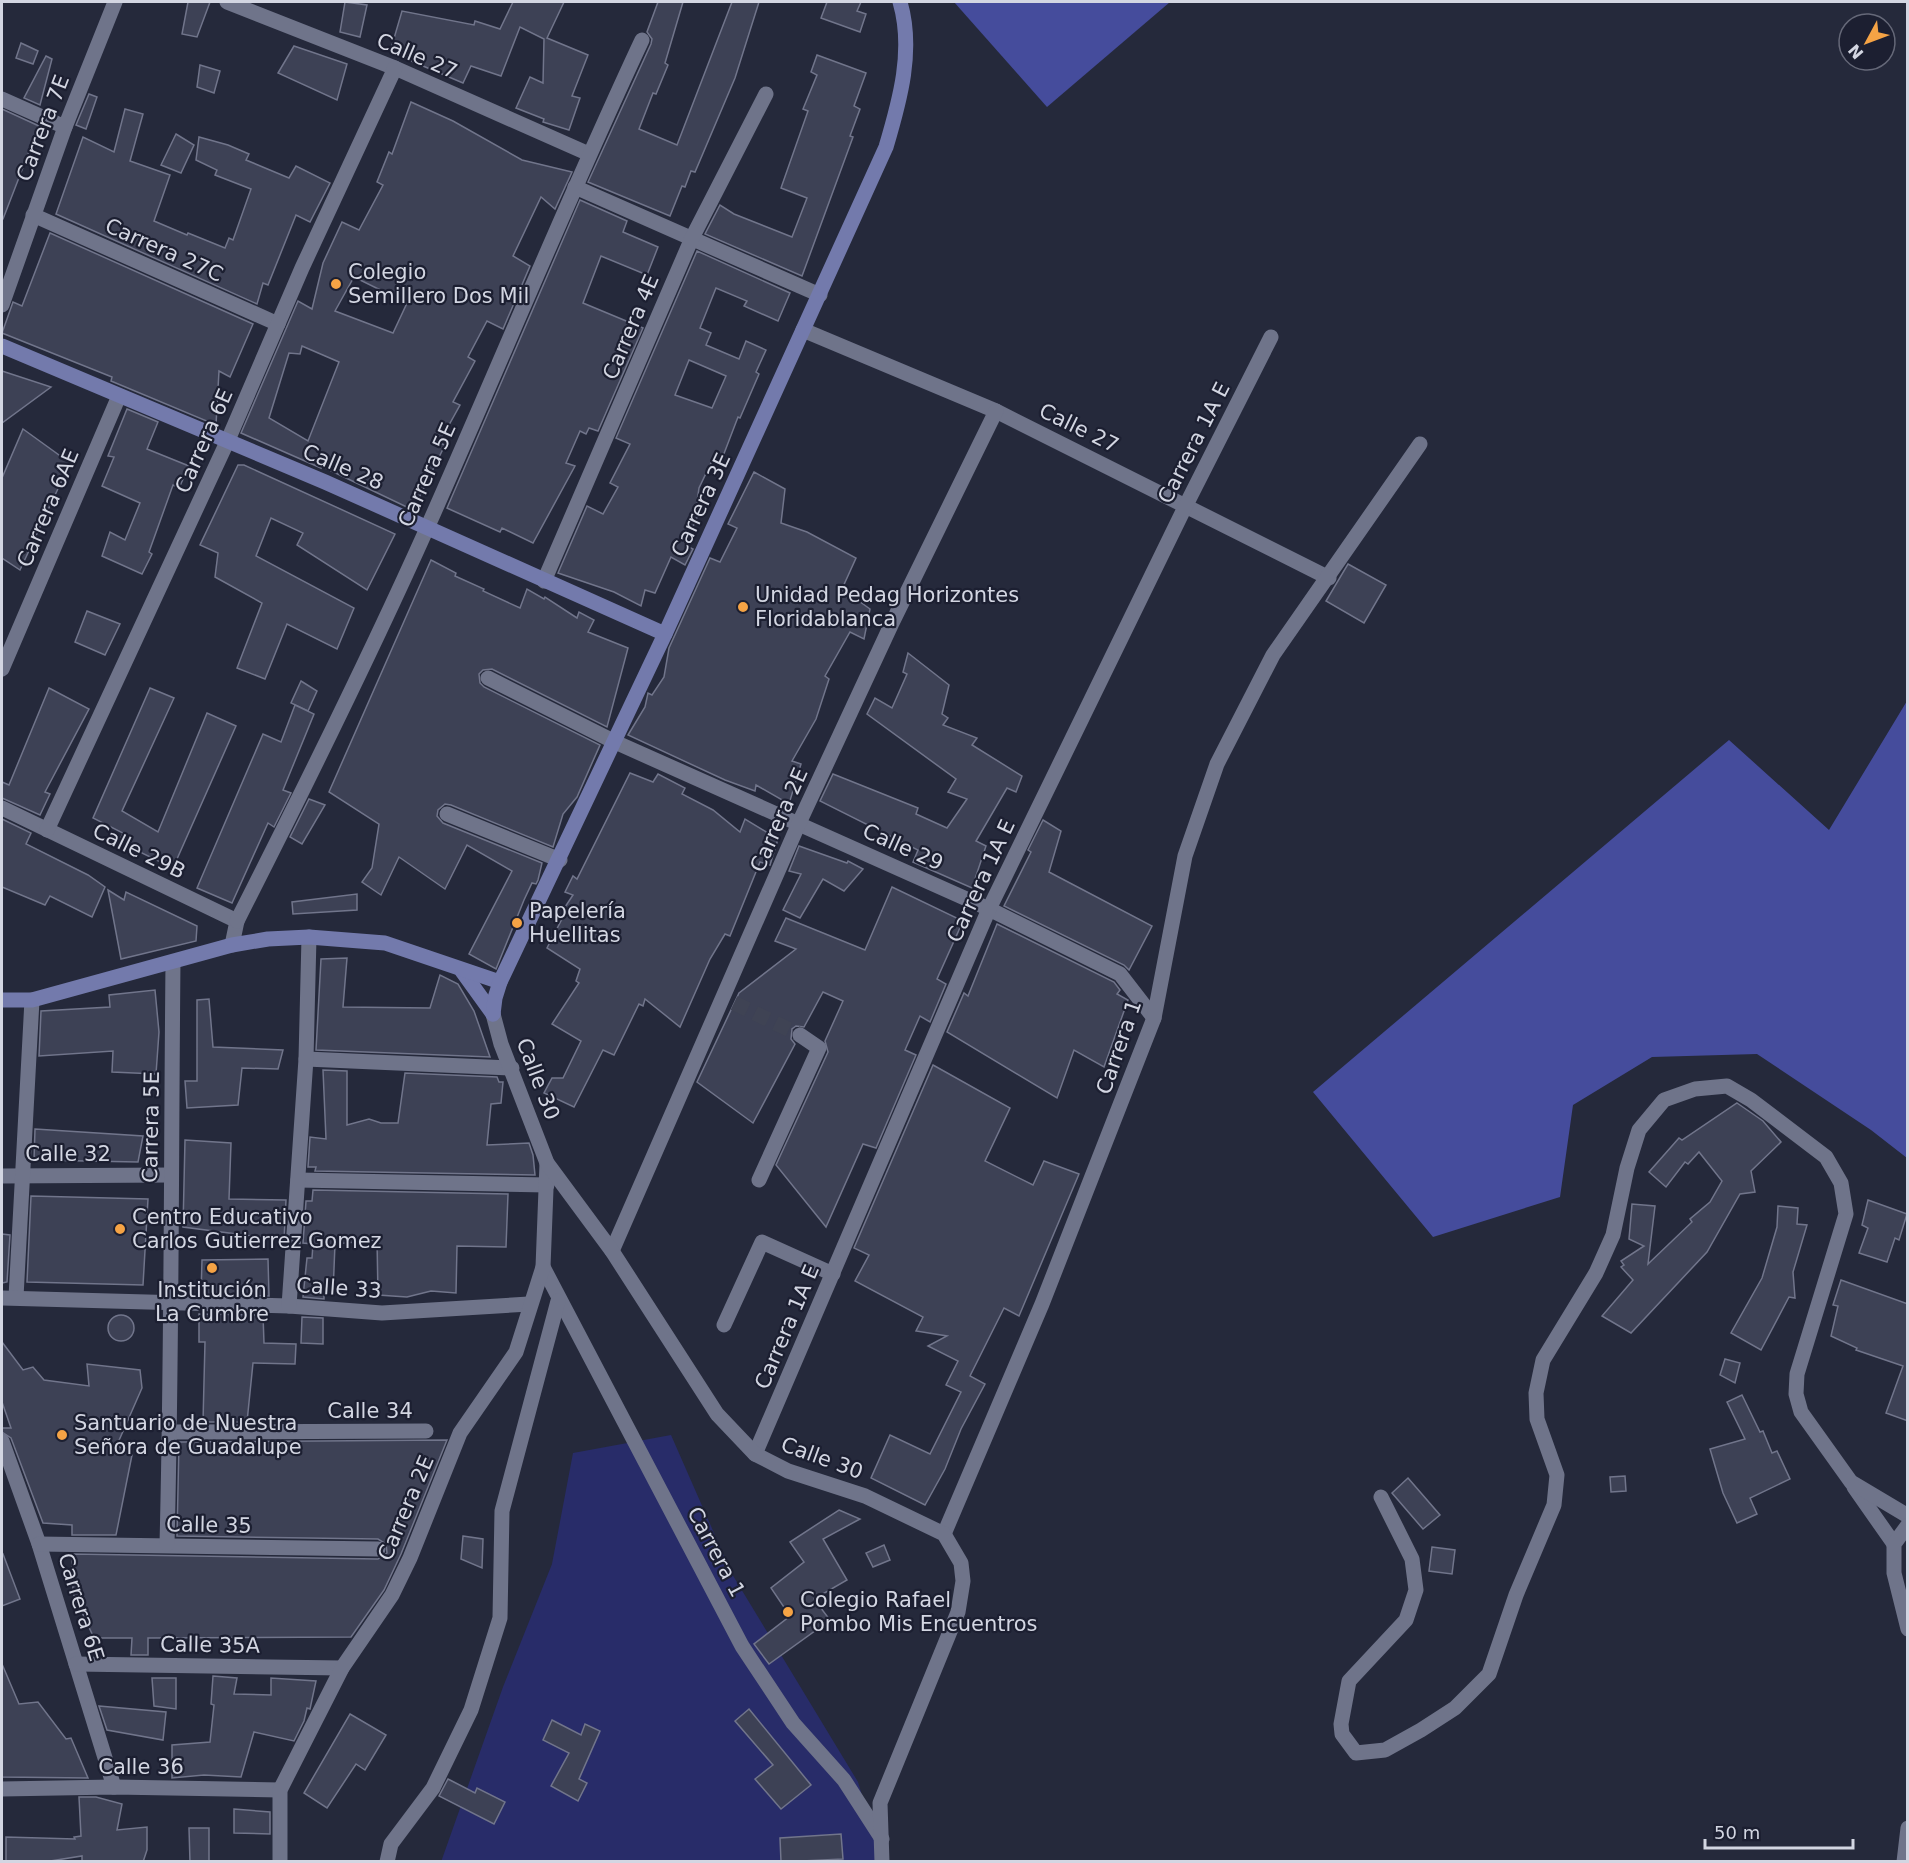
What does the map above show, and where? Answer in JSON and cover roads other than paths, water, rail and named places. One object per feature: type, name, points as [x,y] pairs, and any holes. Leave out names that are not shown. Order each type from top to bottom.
[{"type":"main road","name":"Carrera 3E","points":[[493,1014],[495,998],[501,982],[665,634],[886,147],[903,89],[906,23],[900,2]]},
{"type":"main road","name":"Calle 28","points":[[2,346],[228,440],[665,634]]},
{"type":"main road","points":[[2,1000],[32,1000],[232,945],[268,939],[309,937],[385,943],[462,971],[501,982]]},
{"type":"main road","name":"Calle 30","points":[[462,971],[493,1014]]},
{"type":"street","name":"Carrera 7E","points":[[2,305],[8,261],[33,215],[115,2]]},
{"type":"street","name":"Calle 27","points":[[227,2],[395,68],[589,154]]},
{"type":"street","name":"Carrera 5E","points":[[237,921],[321,757],[428,527],[589,154],[642,40]]},
{"type":"street","name":"Carrera 6E","points":[[47,830],[228,440],[278,324],[395,68]]},
{"type":"street","name":"Carrera 4E","points":[[544,581],[692,237],[766,94]]},
{"type":"street","points":[[2,99],[65,127]]},
{"type":"street","points":[[575,187],[820,295]]},
{"type":"street","name":"Carrera 27C","points":[[33,215],[278,324]]},
{"type":"street","name":"Calle 27","points":[[803,330],[996,411],[1329,578]]},
{"type":"street","name":"Carrera 1A E","points":[[755,1454],[989,909],[1186,505],[1271,337]]},
{"type":"street","name":"Carrera 6AE","points":[[2,669],[119,396]]},
{"type":"street","name":"Carrera 2E","points":[[612,1251],[729,1000],[799,824],[892,623],[996,411]]},
{"type":"street","name":"Carrera 1","points":[[944,1534],[1042,1304],[1154,1018],[1185,856],[1217,764],[1273,655],[1329,578],[1420,444]]},
{"type":"street","name":"Calle 29","points":[[488,678],[615,742],[989,909],[1120,974],[1154,1018]]},
{"type":"street","name":"Calle 29B","points":[[2,808],[237,921]]},
{"type":"street","points":[[447,814],[560,860]]},
{"type":"street","points":[[232,945],[237,921]]},
{"type":"street","points":[[289,1306],[306,1059],[309,937]]},
{"type":"street","name":"Carrera 5E","points":[[167,1544],[172,1304],[173,962]]},
{"type":"street","points":[[9,1297],[21,1176],[32,1000]]},
{"type":"street","name":"Calle 30","points":[[493,1014],[501,1044],[547,1163],[612,1251],[717,1414],[755,1454],[788,1472],[865,1496],[944,1534]]},
{"type":"street","points":[[759,1180],[819,1048],[800,1035]]},
{"type":"street","points":[[306,1059],[512,1068]]},
{"type":"street","points":[[1381,1497],[1412,1559],[1416,1590],[1406,1620],[1349,1681],[1341,1724],[1342,1734],[1356,1753],[1385,1750],[1421,1730],[1455,1708],[1489,1674],[1523,1576],[1554,1505],[1557,1475],[1537,1419],[1536,1393],[1543,1360],[1596,1273],[1613,1235],[1627,1168],[1639,1130],[1664,1100],[1695,1089],[1727,1086],[1776,1118],[1826,1157],[1841,1183],[1846,1214],[1797,1374],[1796,1394],[1801,1412],[1894,1544],[1894,1573],[1908,1629]]},
{"type":"street","name":"Carrera 2E","points":[[280,1862],[280,1790],[342,1668],[392,1595],[460,1433],[516,1352],[530,1301],[543,1267],[547,1163]]},
{"type":"street","name":"Calle 32","points":[[2,1176],[171,1175]]},
{"type":"street","points":[[298,1180],[547,1185]]},
{"type":"street","points":[[724,1325],[762,1242],[833,1274]]},
{"type":"street","name":"Carrera 1","points":[[543,1267],[742,1646],[793,1723],[844,1780],[882,1839]]},
{"type":"street","name":"Calle 33","points":[[9,1297],[289,1306],[382,1313],[530,1301],[540,1290],[548,1290],[558,1297]]},
{"type":"street","points":[[387,1862],[391,1844],[433,1788],[471,1710],[497,1628],[500,1618],[502,1511],[558,1297]]},
{"type":"street","name":"Calle 34","points":[[170,1432],[426,1431]]},
{"type":"street","name":"Carrera 6E","points":[[2,1442],[39,1544],[114,1787]]},
{"type":"street","points":[[1851,1482],[1908,1516]]},
{"type":"street","points":[[1894,1544],[1908,1525]]},
{"type":"street","points":[[882,1862],[880,1803],[958,1612],[963,1581],[961,1563],[944,1534]]},
{"type":"street","name":"Calle 35","points":[[39,1544],[167,1544],[378,1550]]},
{"type":"street","name":"Calle 35A","points":[[76,1664],[342,1668]]},
{"type":"street","name":"Calle 36","points":[[2,1789],[114,1787],[280,1790]]},
{"type":"street","points":[[1905,1862],[1908,1828]]},
{"type":"tunnel","points":[[734,1003],[800,1035]]},
{"type":"place","name":"Colegio Semillero Dos Mil","points":[[336,284]]},
{"type":"place","name":"Unidad Pedag Horizontes Floridablanca","points":[[743,607]]},
{"type":"place","name":"Papelería Huellitas","points":[[517,923]]},
{"type":"place","name":"Centro Educativo Carlos Gutierrez Gomez","points":[[120,1229]]},
{"type":"place","name":"Institución La Cumbre","points":[[212,1268]]},
{"type":"place","name":"Santuario de Nuestra Señora de Guadalupe","points":[[62,1435]]},
{"type":"place","name":"Colegio Rafael Pombo Mis Encuentros","points":[[788,1612]]}]
